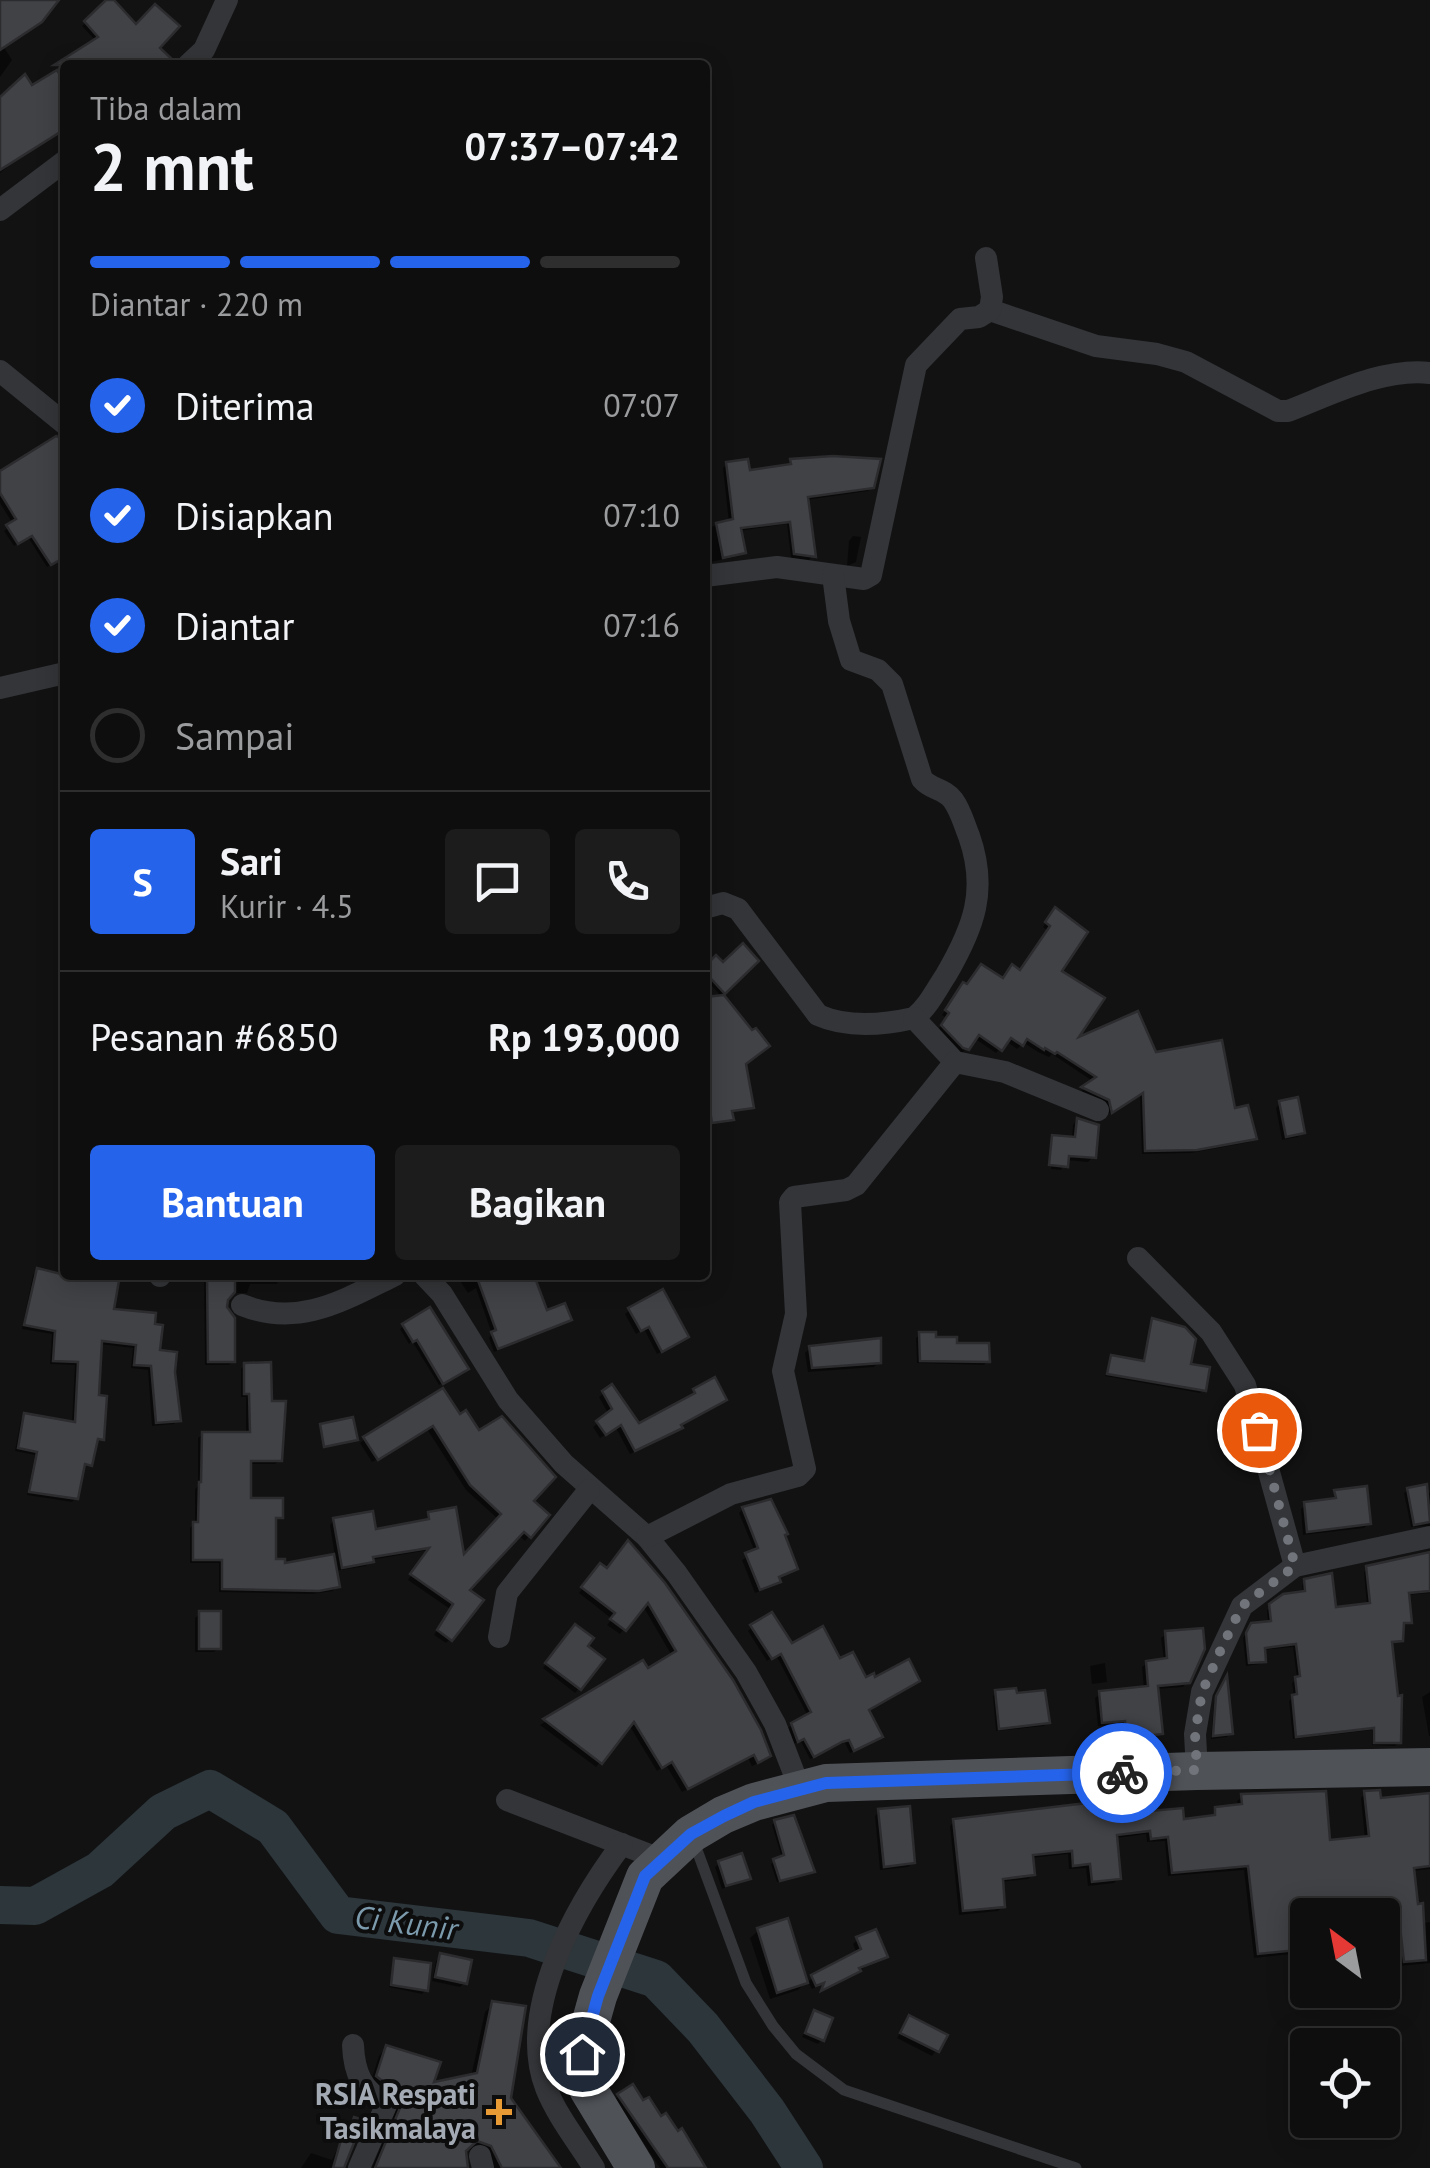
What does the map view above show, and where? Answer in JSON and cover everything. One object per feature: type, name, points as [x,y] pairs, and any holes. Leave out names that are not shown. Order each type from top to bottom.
[{"type":"main road","points":[[636,2168],[588,2089],[582,2054],[598,1996],[653,1867],[691,1834],[754,1802],[826,1783],[1197,1770],[1430,1767]]},
{"type":"street","points":[[193,60],[204,50],[226,0]]},
{"type":"street","points":[[0,210],[60,165]]},
{"type":"street","points":[[986,258],[990,310]]},
{"type":"street","points":[[710,575],[777,567],[864,579],[872,572],[920,357],[944,340],[960,319],[990,310],[1096,346],[1186,362],[1278,410],[1288,411],[1416,371],[1430,373]]},
{"type":"street","points":[[0,371],[60,420]]},
{"type":"street","points":[[710,906],[723,902],[738,909],[818,1015],[833,1022],[854,1024],[914,1018],[932,998],[968,937],[978,892],[978,863],[952,799],[946,792],[928,787],[922,779],[892,684],[878,670],[852,660],[839,622],[833,574]]},
{"type":"street","points":[[0,688],[60,674]]},
{"type":"street","points":[[914,1018],[955,1062],[1034,1082],[1098,1110]]},
{"type":"street","points":[[647,1537],[731,1494],[803,1473],[783,1371],[796,1314],[790,1202],[800,1194],[846,1190],[856,1185],[955,1062]]},
{"type":"street","points":[[1138,1258],[1211,1332],[1245,1386],[1295,1566]]},
{"type":"street","points":[[242,1306],[278,1316],[298,1314],[322,1308],[383,1280]]},
{"type":"street","points":[[429,1280],[442,1294],[508,1400],[589,1490],[647,1537],[677,1574],[746,1672],[775,1724],[800,1789]]},
{"type":"street","points":[[500,1637],[507,1594],[589,1490]]},
{"type":"street","points":[[1197,1770],[1195,1734],[1202,1692],[1242,1606],[1295,1566],[1430,1536]]},
{"type":"street","points":[[507,1800],[622,1844],[653,1867]]},
{"type":"street","points":[[594,2168],[546,2086],[540,2057],[542,2011],[554,1957],[592,1883],[622,1844]]},
{"type":"street","points":[[353,2046],[354,2065],[370,2096],[387,2103],[359,2168]]},
{"type":"lane","points":[[691,1834],[746,1984],[772,2026],[796,2054],[844,2090],[1076,2168]]},
{"type":"building","points":[[0,0],[59,0],[42,22],[0,50]]},
{"type":"building","points":[[106,0],[114,0],[136,24],[155,4],[180,26],[160,48],[173,60],[62,60],[98,37],[84,21]]},
{"type":"building","points":[[57,70],[60,75],[60,132],[0,170],[0,97],[25,74],[32,85]]},
{"type":"building","points":[[56,436],[60,437],[60,560],[51,565],[32,536],[18,544],[6,525],[16,519],[0,493],[0,471]]},
{"type":"building","points":[[748,459],[750,470],[791,464],[790,459],[881,459],[874,488],[808,497],[816,557],[794,554],[790,522],[741,528],[746,553],[723,558],[716,523],[733,519],[726,462]]},
{"type":"building","points":[[1055,907],[1088,932],[1062,971],[1105,998],[1079,1037],[1138,1011],[1156,1052],[1222,1040],[1235,1108],[1248,1105],[1257,1139],[1197,1150],[1145,1151],[1143,1093],[1112,1113],[1109,1100],[1081,1087],[1096,1077],[1057,1052],[1044,1050],[1027,1039],[1023,1046],[1011,1038],[1002,1051],[979,1035],[969,1050],[941,1025],[949,1013],[945,1010],[963,982],[967,984],[981,964],[1003,978],[1012,964],[1020,970],[1050,926],[1045,922]]},
{"type":"building","points":[[743,943],[759,961],[725,994],[710,978],[710,961],[716,955],[723,962]]},
{"type":"building","points":[[724,995],[770,1046],[746,1064],[754,1108],[732,1111],[734,1120],[712,1123],[710,1117],[710,996]]},
{"type":"building","points":[[1298,1097],[1305,1133],[1286,1137],[1279,1101]]},
{"type":"building","points":[[1077,1118],[1099,1125],[1096,1158],[1069,1156],[1068,1167],[1049,1165],[1052,1135],[1075,1137]]},
{"type":"building","points":[[37,1268],[60,1274],[60,1280],[119,1280],[114,1309],[156,1313],[155,1324],[163,1325],[160,1350],[177,1352],[175,1372],[181,1421],[156,1423],[151,1366],[134,1365],[136,1345],[102,1341],[99,1395],[107,1396],[104,1440],[98,1439],[92,1466],[85,1464],[78,1499],[29,1492],[37,1452],[18,1448],[24,1413],[75,1422],[78,1362],[53,1361],[55,1331],[24,1325]]},
{"type":"building","points":[[207,1280],[235,1280],[235,1292],[227,1307],[235,1318],[235,1362],[208,1362]]},
{"type":"building","points":[[478,1280],[536,1280],[547,1310],[565,1303],[572,1320],[498,1349],[491,1332],[496,1330]]},
{"type":"building","points":[[663,1289],[689,1337],[662,1352],[649,1327],[641,1331],[628,1308]]},
{"type":"building","points":[[430,1307],[469,1369],[443,1384],[417,1340],[413,1342],[402,1324]]},
{"type":"building","points":[[1152,1318],[1185,1327],[1196,1339],[1191,1364],[1210,1367],[1206,1391],[1107,1374],[1111,1355],[1144,1361]]},
{"type":"building","points":[[919,1332],[957,1337],[957,1343],[989,1343],[990,1362],[920,1361]]},
{"type":"building","points":[[881,1338],[881,1363],[812,1368],[809,1346]]},
{"type":"building","points":[[271,1362],[272,1401],[286,1401],[282,1461],[251,1461],[251,1498],[283,1498],[283,1518],[276,1518],[276,1559],[285,1559],[285,1563],[334,1554],[340,1587],[319,1591],[222,1589],[222,1560],[193,1560],[202,1432],[250,1432],[244,1363]]},
{"type":"building","points":[[715,1377],[727,1400],[681,1425],[683,1428],[635,1451],[621,1425],[606,1435],[596,1421],[612,1409],[602,1391],[612,1384],[639,1423],[695,1393],[693,1389]]},
{"type":"building","points":[[443,1388],[460,1414],[466,1410],[479,1430],[502,1416],[556,1477],[534,1501],[550,1515],[531,1538],[524,1532],[470,1590],[484,1600],[452,1641],[437,1630],[453,1604],[410,1574],[429,1548],[373,1557],[374,1562],[342,1568],[333,1518],[373,1511],[376,1529],[429,1519],[428,1512],[456,1507],[464,1554],[501,1514],[470,1485],[433,1426],[378,1460],[363,1437]]},
{"type":"building","points":[[353,1417],[358,1440],[324,1447],[320,1424]]},
{"type":"building","points":[[1427,1484],[1430,1522],[1414,1525],[1407,1488]]},
{"type":"building","points":[[1367,1486],[1371,1524],[1307,1532],[1304,1502],[1336,1498],[1334,1490]]},
{"type":"building","points":[[771,1499],[788,1534],[785,1535],[798,1569],[779,1577],[781,1582],[760,1590],[745,1553],[758,1548],[742,1507]]},
{"type":"building","points":[[628,1540],[665,1583],[733,1680],[771,1756],[758,1763],[754,1755],[688,1789],[672,1762],[662,1768],[634,1722],[602,1764],[543,1719],[643,1660],[648,1668],[676,1651],[648,1603],[626,1631],[610,1619],[615,1613],[581,1587],[600,1563],[607,1568]]},
{"type":"building","points":[[1430,1552],[1430,1591],[1409,1593],[1412,1623],[1404,1623],[1403,1641],[1392,1642],[1398,1696],[1402,1695],[1401,1743],[1374,1743],[1374,1728],[1296,1737],[1292,1695],[1297,1694],[1295,1677],[1300,1676],[1296,1644],[1265,1648],[1266,1662],[1249,1663],[1246,1633],[1251,1623],[1271,1621],[1269,1604],[1283,1594],[1305,1591],[1304,1579],[1332,1573],[1336,1607],[1370,1603],[1366,1566]]},
{"type":"building","points":[[199,1611],[221,1611],[221,1649],[199,1649]]},
{"type":"building","points":[[772,1612],[792,1643],[823,1626],[840,1658],[853,1652],[866,1677],[874,1673],[875,1677],[909,1659],[920,1681],[869,1710],[883,1737],[854,1751],[849,1740],[842,1742],[814,1757],[804,1739],[798,1742],[791,1723],[811,1712],[781,1654],[772,1659],[750,1625]]},
{"type":"building","points":[[575,1624],[594,1638],[588,1646],[605,1659],[581,1690],[545,1663]]},
{"type":"building","points":[[1203,1628],[1205,1649],[1190,1683],[1158,1686],[1163,1734],[1127,1738],[1125,1721],[1102,1723],[1099,1691],[1148,1686],[1146,1661],[1167,1658],[1165,1631]]},
{"type":"building","points":[[1227,1675],[1233,1734],[1213,1736],[1216,1696]]},
{"type":"building","points":[[1016,1688],[1017,1693],[1045,1690],[1050,1723],[999,1729],[995,1690]]},
{"type":"building","points":[[1380,1790],[1381,1798],[1430,1793],[1430,1866],[1414,1868],[1418,1904],[1423,1903],[1426,1960],[1404,1962],[1400,1898],[1290,1898],[1290,1951],[1258,1954],[1248,1866],[1172,1873],[1168,1837],[1151,1839],[1150,1831],[1117,1835],[1121,1879],[1092,1882],[1090,1864],[1073,1866],[1072,1851],[1033,1855],[1035,1875],[1003,1879],[1005,1907],[963,1911],[953,1819],[1137,1797],[1139,1812],[1183,1808],[1184,1819],[1215,1815],[1215,1807],[1242,1804],[1241,1794],[1326,1791],[1330,1840],[1369,1836],[1364,1791]]},
{"type":"building","points":[[910,1806],[915,1863],[884,1867],[878,1809]]},
{"type":"building","points":[[794,1815],[815,1872],[780,1881],[773,1859],[784,1855],[774,1820]]},
{"type":"building","points":[[742,1853],[751,1879],[726,1886],[718,1861]]},
{"type":"building","points":[[788,1918],[808,1983],[777,1993],[757,1928]]},
{"type":"building","points":[[876,1929],[888,1957],[859,1968],[861,1971],[821,1991],[824,1983],[816,1986],[811,1975],[861,1949],[856,1937]]},
{"type":"building","points":[[440,1953],[472,1960],[467,1984],[435,1977]]},
{"type":"building","points":[[394,1958],[431,1963],[428,1991],[391,1985]]},
{"type":"building","points":[[492,2001],[526,2006],[511,2098],[561,2168],[502,2168],[491,2146],[477,2141],[466,2151],[468,2168],[375,2168],[402,2103],[399,2094],[376,2076],[386,2045],[441,2062],[434,2082],[477,2073]]},
{"type":"building","points":[[814,2010],[833,2018],[824,2041],[805,2033]]},
{"type":"building","points":[[909,2015],[948,2035],[939,2052],[900,2033]]},
{"type":"building","points":[[633,2084],[643,2100],[649,2097],[661,2116],[666,2113],[678,2131],[682,2128],[706,2168],[668,2168],[617,2094]]},
{"type":"building","points":[[354,2117],[363,2120],[344,2168],[333,2168],[341,2140],[346,2142]]},
{"type":"waterway","name":"Ci Kunir","points":[[0,1905],[35,1906],[100,1870],[163,1812],[210,1789],[273,1827],[338,1915],[529,1938],[656,1979],[703,2028],[767,2111],[804,2168]]},
{"type":"way so far","points":[[1122,1773],[1197,1770],[1195,1734],[1202,1692],[1222,1647],[1242,1606],[1295,1566],[1259,1430]]},
{"type":"place","name":"RSIA Respati Tasikmalaya","points":[[499,2112]]},
{"type":"route","points":[[582,2054],[598,1996],[645,1876],[691,1834],[724,1816],[754,1802],[826,1783],[1122,1773]]}]
